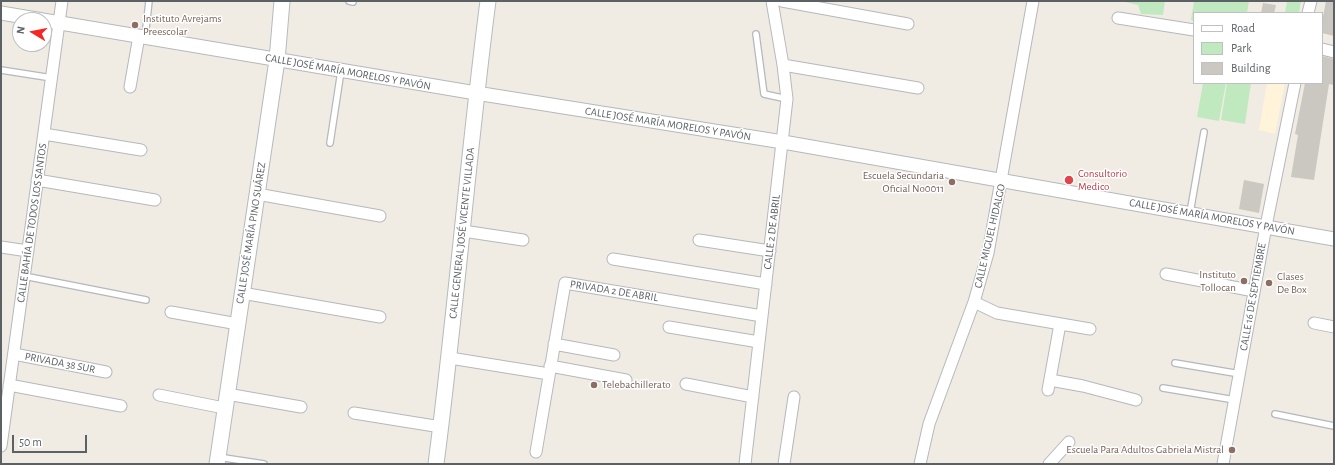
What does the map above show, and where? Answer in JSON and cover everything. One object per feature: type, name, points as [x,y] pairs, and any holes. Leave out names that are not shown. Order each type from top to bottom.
[{"type":"main road","name":"CALLE JOSÉ MARÍA PINO SUÁREZ","points":[[217,461],[277,60],[282,1]]},
{"type":"main road","name":"CALLE GENERAL JOSÉ VICENTE VILLADA","points":[[436,464],[450,358],[476,94],[488,1]]},
{"type":"street","name":"CALLE BAHÍA DE TODOS LOS SANTOS","points":[[1,446],[62,1]]},
{"type":"street","name":"CALLE 2 DE ABRIL","points":[[748,464],[753,397],[783,142],[786,99],[783,65],[772,1]]},
{"type":"street","points":[[782,1],[908,24]]},
{"type":"street","name":"CALLE MIGUEL HIDALGO","points":[[922,463],[930,424],[974,302],[988,253],[1033,1]]},
{"type":"street","points":[[1308,12],[1310,1]]},
{"type":"street","name":"CALLE JOSÉ MARÍA MORELOS Y PAVÓN","points":[[1,13],[476,94],[783,142],[1334,239]]},
{"type":"street","points":[[1118,18],[1193,30]]},
{"type":"street","points":[[130,87],[142,36]]},
{"type":"street","points":[[1323,50],[1334,52]]},
{"type":"street","points":[[783,65],[918,88]]},
{"type":"street","name":"CALLE 16 DE SEPTIEMBRE","points":[[1223,464],[1266,226],[1295,84]]},
{"type":"street","points":[[44,134],[141,150]]},
{"type":"street","points":[[38,180],[155,200]]},
{"type":"street","points":[[257,194],[380,216]]},
{"type":"street","points":[[463,231],[523,240]]},
{"type":"street","points":[[699,240],[770,251]]},
{"type":"street","points":[[1,247],[28,251]]},
{"type":"street","points":[[613,259],[766,284]]},
{"type":"street","points":[[1166,274],[1254,290]]},
{"type":"street","name":"PRIVADA 2 DE ABRIL","points":[[536,452],[564,287],[567,282],[762,316]]},
{"type":"street","points":[[242,293],[380,317]]},
{"type":"street","points":[[974,302],[997,313],[1090,329]]},
{"type":"street","points":[[171,312],[238,324]]},
{"type":"street","points":[[1314,323],[1334,327]]},
{"type":"street","points":[[1060,324],[1049,385],[1083,386],[1136,400]]},
{"type":"street","points":[[669,327],[759,342]]},
{"type":"street","points":[[554,344],[614,355]]},
{"type":"street","name":"PRIVADA 38 SUR","points":[[14,354],[106,372]]},
{"type":"street","points":[[450,358],[626,380]]},
{"type":"street","points":[[686,384],[753,397]]},
{"type":"street","points":[[9,385],[121,406]]},
{"type":"street","points":[[159,395],[301,407]]},
{"type":"street","points":[[784,464],[794,397]]},
{"type":"street","points":[[354,412],[441,427]]},
{"type":"street","points":[[1049,464],[1069,442]]},
{"type":"lane","points":[[142,36],[150,1]]},
{"type":"lane","points":[[756,34],[764,94],[786,99]]},
{"type":"lane","points":[[1,70],[52,78]]},
{"type":"lane","points":[[330,143],[341,70]]},
{"type":"lane","points":[[1190,213],[1204,132]]},
{"type":"lane","points":[[24,276],[146,300]]},
{"type":"lane","points":[[1175,363],[1240,374]]},
{"type":"lane","points":[[1163,388],[1235,400]]},
{"type":"lane","points":[[1275,414],[1334,426]]},
{"type":"lane","points":[[217,461],[264,464]]},
{"type":"shaded area","points":[[1267,84],[1285,84],[1275,134],[1259,130]]},
{"type":"green space","points":[[1121,1],[1165,1],[1163,15],[1141,14],[1138,5]]},
{"type":"green space","points":[[1194,1],[1249,1],[1247,12],[1193,12],[1193,21],[1191,20]]},
{"type":"green space","points":[[1287,1],[1301,1],[1299,12],[1285,12]]},
{"type":"green space","points":[[1203,84],[1226,84],[1219,121],[1197,117]]},
{"type":"green space","points":[[1227,84],[1251,84],[1245,124],[1221,120]]},
{"type":"building","points":[[1326,1],[1334,1],[1334,36],[1323,33],[1323,17]]},
{"type":"building","points":[[1263,3],[1276,5],[1274,12],[1261,12]]},
{"type":"building","points":[[1323,56],[1334,59],[1334,85],[1329,84],[1314,180],[1291,177],[1298,135],[1295,134],[1305,84],[1323,84]]},
{"type":"building","points":[[1244,180],[1264,184],[1259,213],[1239,209]]},
{"type":"place","name":"Instituto Avrejams Preescolar","points":[[135,25]]},
{"type":"place","name":"Consultorio Medico","points":[[1069,180]]},
{"type":"place","name":"Escuela Secundaria Oficial No0011","points":[[952,182]]},
{"type":"place","name":"Instituto Tollocan","points":[[1244,281]]},
{"type":"place","name":"Clases De Box","points":[[1269,283]]},
{"type":"place","name":"Telebachillerato","points":[[594,385]]},
{"type":"place","name":"Escuela Para Adultos Gabriela Mistral","points":[[1232,450]]}]
